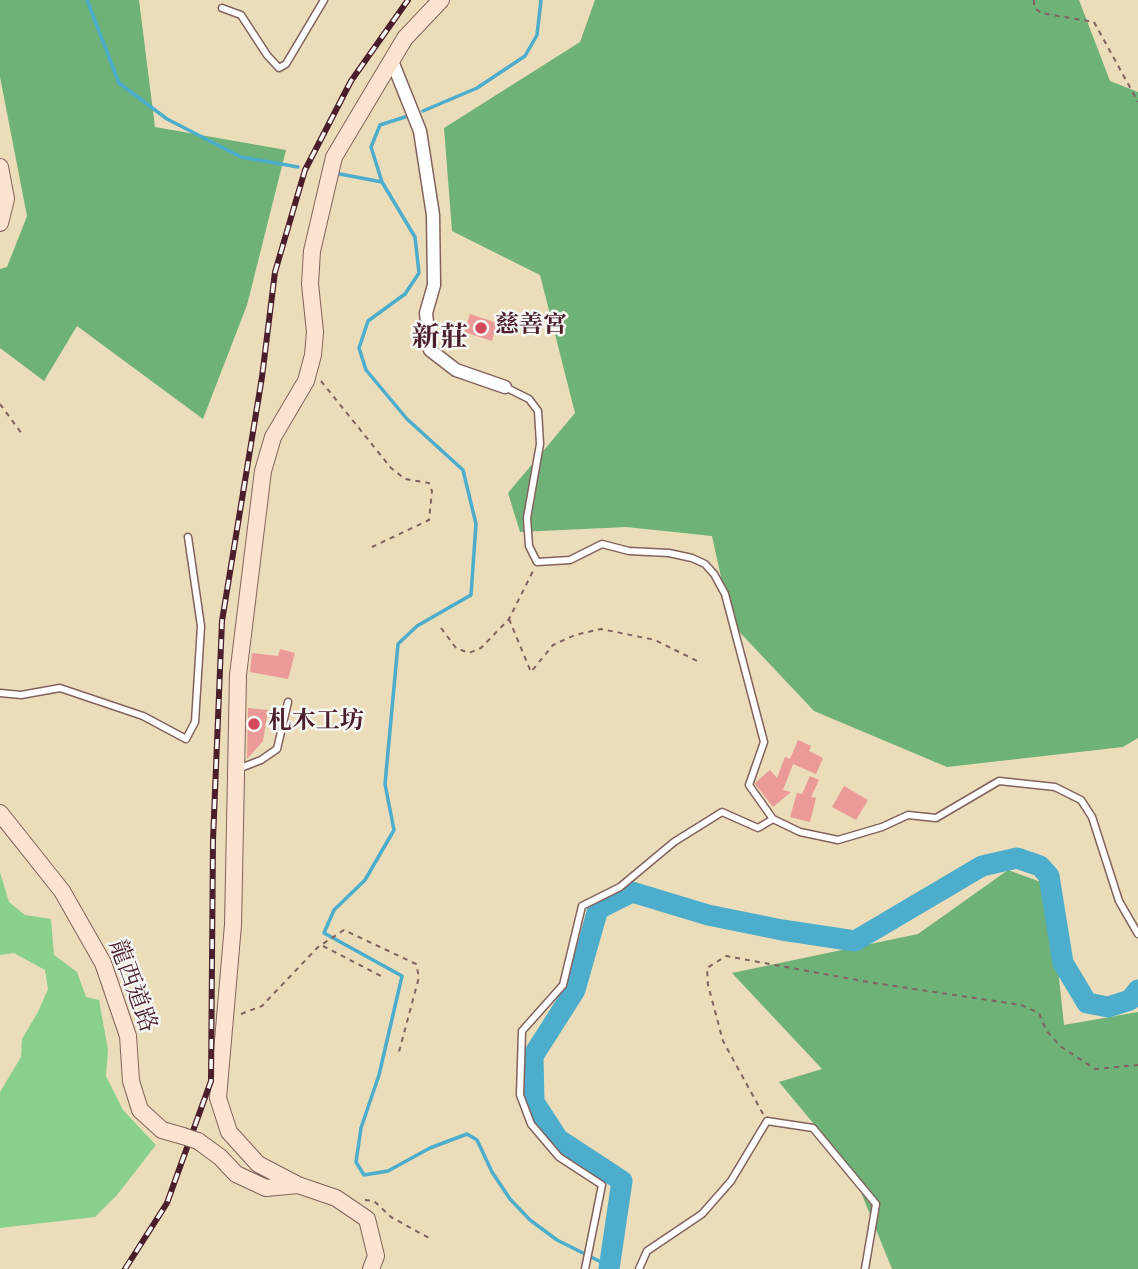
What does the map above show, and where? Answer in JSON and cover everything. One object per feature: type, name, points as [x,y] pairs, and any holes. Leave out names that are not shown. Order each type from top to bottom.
[{"type":"street","points":[[371,1269],[376,1256],[367,1219],[336,1198],[298,1185],[258,1164],[229,1132],[218,1098],[227,1019],[233,925],[238,675],[263,471],[273,437],[306,380],[309,367],[314,332],[310,284],[312,251],[334,157],[405,38],[441,0]]},
{"type":"street","points":[[392,61],[421,131],[433,215],[434,285],[426,313],[430,350],[456,370],[505,387]]},
{"type":"street","points":[[0,167],[6,199],[0,223]]},
{"type":"street","name":"龍西道路","points":[[0,813],[62,891],[103,963],[128,1037],[131,1081],[140,1110],[162,1130],[190,1138],[220,1157],[236,1174],[266,1188],[298,1185]]},
{"type":"lane","points":[[222,8],[241,15],[267,55],[279,68],[285,64],[324,0]]},
{"type":"lane","points":[[505,387],[529,398],[538,411],[540,444],[527,518],[529,546],[537,562],[570,560],[602,544],[629,551],[669,553],[705,564],[725,594],[764,742],[749,785],[773,819],[800,832],[838,840],[882,827],[908,815],[936,818],[999,781],[1055,787],[1081,800],[1092,817],[1119,901],[1138,934]]},
{"type":"lane","points":[[0,694],[22,695],[60,688],[143,716],[186,740],[195,722],[201,626],[188,537]]},
{"type":"lane","points":[[236,770],[261,760],[277,749],[288,702]]},
{"type":"lane","points":[[585,1269],[602,1185],[559,1157],[531,1124],[520,1095],[522,1031],[562,985],[582,906],[620,887],[674,842],[722,812],[758,828],[773,819]]},
{"type":"lane","points":[[639,1269],[647,1251],[702,1214],[731,1181],[767,1121],[813,1128],[876,1204],[865,1269]]},
{"type":"path","points":[[1034,0],[1034,7],[1041,13],[1094,22],[1138,102]]},
{"type":"path","points":[[309,367],[391,468],[405,479],[429,483],[432,491],[429,520],[372,547]]},
{"type":"path","points":[[0,404],[22,434]]},
{"type":"path","points":[[441,628],[456,648],[469,653],[481,648],[509,619],[537,562]]},
{"type":"path","points":[[509,619],[531,672],[553,645],[575,635],[601,629],[655,640],[699,662]]},
{"type":"path","points":[[227,1019],[262,1006],[321,945],[344,930],[416,964],[419,976],[399,1052]]},
{"type":"path","points":[[321,945],[381,976]]},
{"type":"path","points":[[767,1121],[723,1041],[711,996],[707,968],[726,956],[868,982],[1021,1005],[1039,1013],[1046,1030],[1060,1046],[1095,1069],[1138,1065]]},
{"type":"green space","points":[[0,0],[139,0],[155,127],[286,150],[247,305],[203,419],[77,326],[44,381],[0,348],[0,269],[7,267],[27,216],[0,77]]},
{"type":"green space","points":[[595,0],[1079,0],[1110,81],[1138,92],[1138,738],[1123,747],[947,767],[814,711],[731,623],[712,536],[626,527],[520,532],[508,493],[575,413],[540,275],[452,231],[444,128],[580,42]]},
{"type":"green space","points":[[1008,870],[1049,885],[1064,1025],[1138,1012],[1138,1269],[892,1269],[852,1170],[779,1082],[822,1069],[732,973],[918,934]]},
{"type":"green space","points":[[0,872],[9,902],[25,915],[51,919],[54,955],[77,972],[86,997],[99,1000],[108,1050],[106,1076],[123,1110],[156,1145],[117,1195],[95,1217],[0,1228],[0,1092],[21,1057],[22,1039],[48,989],[45,970],[14,953],[0,955]]},
{"type":"building","name":"慈善宮","points":[[470,314],[497,323],[492,341],[464,332]]},
{"type":"building","points":[[280,649],[295,653],[288,679],[250,672],[252,653],[278,656]]},
{"type":"building","points":[[248,708],[268,710],[263,741],[247,759]]},
{"type":"building","points":[[798,740],[811,746],[809,751],[823,758],[816,774],[793,764],[783,790],[791,792],[773,807],[755,784],[770,770],[777,778],[785,757],[790,759]]},
{"type":"building","points":[[810,776],[819,780],[811,797],[816,798],[810,822],[790,817],[797,793],[802,794]]},
{"type":"building","points":[[844,786],[868,800],[856,820],[832,807]]},
{"type":"waterway","points":[[87,0],[119,83],[167,119],[241,157],[298,167]]},
{"type":"waterway","points":[[423,111],[477,88],[525,56],[537,35],[541,0]]},
{"type":"waterway","points":[[405,117],[380,125],[371,147],[382,182],[415,237],[419,273],[405,294],[368,321],[359,348],[366,370],[407,419],[463,470],[476,524],[471,595],[417,626],[398,644],[385,784],[394,830],[365,880],[334,910],[324,933],[402,976],[379,1075],[361,1128],[356,1162],[364,1175],[388,1171],[430,1148],[467,1134],[477,1140],[492,1172],[510,1199],[530,1220],[557,1240],[609,1266]]},
{"type":"waterway","points":[[340,174],[382,182]]},
{"type":"waterway","points":[[609,1269],[622,1181],[558,1139],[534,1102],[533,1056],[575,990],[598,909],[632,892],[708,915],[855,941],[982,866],[1017,858],[1040,866],[1049,876],[1063,963],[1087,1003],[1108,1007],[1130,1000],[1138,990]]},
{"type":"railway","points":[[125,1269],[167,1203],[211,1081],[213,840],[222,621],[262,377],[275,272],[305,170],[351,81],[408,0]]},
{"type":"place","name":"慈善宮","points":[[481,328]]},
{"type":"place","name":"札木工坊","points":[[254,724]]},
{"type":"district","name":"新莊","points":[[440,341]]}]
